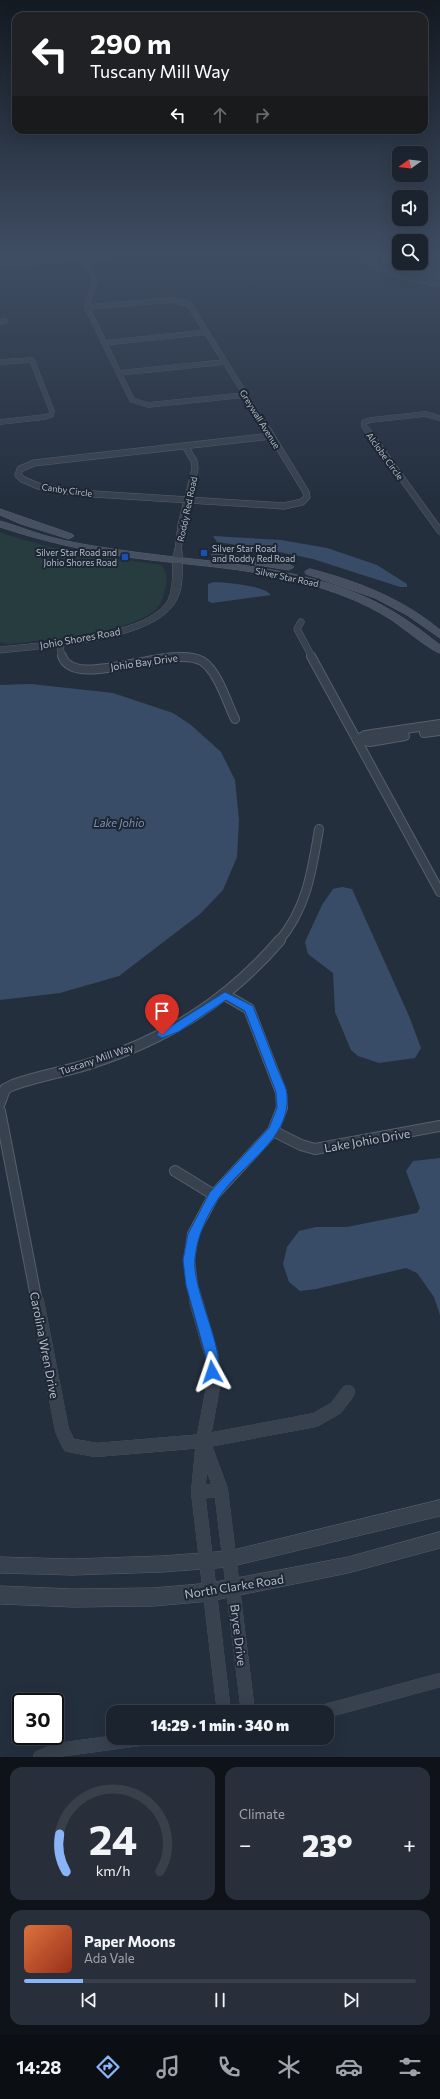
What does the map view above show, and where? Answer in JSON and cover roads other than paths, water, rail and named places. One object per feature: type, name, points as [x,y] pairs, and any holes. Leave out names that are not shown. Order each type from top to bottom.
[{"type":"main road","name":"Silver Star Road","points":[[0,512],[24,522],[73,537],[274,573],[312,582],[343,592],[405,623],[440,650]]},
{"type":"main road","name":"Silver Star Road","points":[[0,524],[48,540],[80,547],[269,563],[336,579],[399,606],[440,635]]},
{"type":"street","points":[[100,335],[132,400],[148,405],[245,395]]},
{"type":"street","points":[[104,343],[179,335]]},
{"type":"street","name":"Greywall Avenue","points":[[209,335],[306,492],[307,497],[302,502],[284,506]]},
{"type":"street","points":[[0,362],[32,360],[52,411],[51,415],[46,417],[0,422]]},
{"type":"street","points":[[119,373],[225,362]]},
{"type":"street","name":"Alclobe Circle","points":[[440,418],[425,414],[364,422],[364,426],[440,531]]},
{"type":"street","name":"Canby Circle","points":[[271,436],[34,464],[20,469],[18,474],[22,479],[55,490],[284,506]]},
{"type":"street","name":"Roddy Red Road","points":[[178,556],[181,525],[195,469],[194,461],[185,446]]},
{"type":"street","name":"Johio Shores Road","points":[[0,650],[109,635],[134,627],[157,617],[169,604],[175,590],[178,556]]},
{"type":"street","points":[[301,622],[297,629],[440,892]]},
{"type":"street","name":"Johio Bay Drive","points":[[59,642],[62,658],[67,665],[78,669],[92,670],[172,657],[188,657],[202,661],[212,670],[235,719]]},
{"type":"street","points":[[357,740],[370,742],[426,730],[440,724]]},
{"type":"street","points":[[426,730],[440,731]]},
{"type":"street","name":"Tuscany Mill Way","points":[[0,1103],[5,1089],[23,1080],[68,1070],[122,1052],[175,1029],[225,995],[263,960],[293,920],[310,883],[319,829]]},
{"type":"street","points":[[223,1705],[198,1492],[203,1441],[213,1387],[212,1357],[192,1285],[189,1260],[193,1234],[214,1195],[273,1131],[282,1108],[281,1092],[249,1009],[225,995]]},
{"type":"street","name":"Carolina Wren Drive","points":[[0,1111],[62,1430],[68,1445],[83,1449],[96,1450],[203,1441]]},
{"type":"street","name":"Lake Johio Drive","points":[[273,1131],[301,1145],[315,1149],[440,1126]]},
{"type":"street","points":[[175,1171],[214,1195]]},
{"type":"street","points":[[203,1441],[315,1420],[336,1408],[348,1392]]},
{"type":"street","name":"Bryce Drive","points":[[203,1441],[221,1490],[247,1705]]},
{"type":"street","points":[[198,1492],[221,1490]]},
{"type":"street","points":[[0,1565],[72,1567],[206,1561],[229,1558],[440,1508]]},
{"type":"street","name":"North Clarke Road","points":[[0,1595],[73,1598],[154,1597],[210,1592],[348,1565],[440,1540]]},
{"type":"street","points":[[334,1709],[440,1680]]},
{"type":"street","points":[[40,1757],[58,1750],[106,1744]]},
{"type":"water","points":[[213,536],[281,540],[327,548],[377,565],[407,584],[407,587],[400,587],[313,559],[270,550],[217,542]]},
{"type":"water","points":[[214,582],[253,587],[261,589],[271,595],[212,603],[208,601],[208,584]]},
{"type":"water","name":"Lake Johio","points":[[31,684],[113,693],[173,713],[191,725],[221,752],[235,780],[239,820],[237,857],[223,890],[200,914],[119,976],[60,993],[0,1000],[0,685]]},
{"type":"water","points":[[342,887],[352,889],[409,1016],[421,1048],[415,1058],[379,1063],[358,1056],[351,1050],[335,1012],[333,973],[308,954],[305,942],[322,905],[333,889]]},
{"type":"water","points":[[440,1158],[440,1315],[434,1297],[417,1273],[406,1268],[316,1289],[300,1291],[289,1282],[283,1264],[287,1247],[299,1231],[316,1227],[347,1227],[417,1213],[420,1208],[406,1171],[413,1161]]},
{"type":"place","name":"Silver Star Road and Roddy Red Road","points":[[204,553]]},
{"type":"place","name":"Silver Star Road and Johio Shores Road","points":[[125,557]]}]
